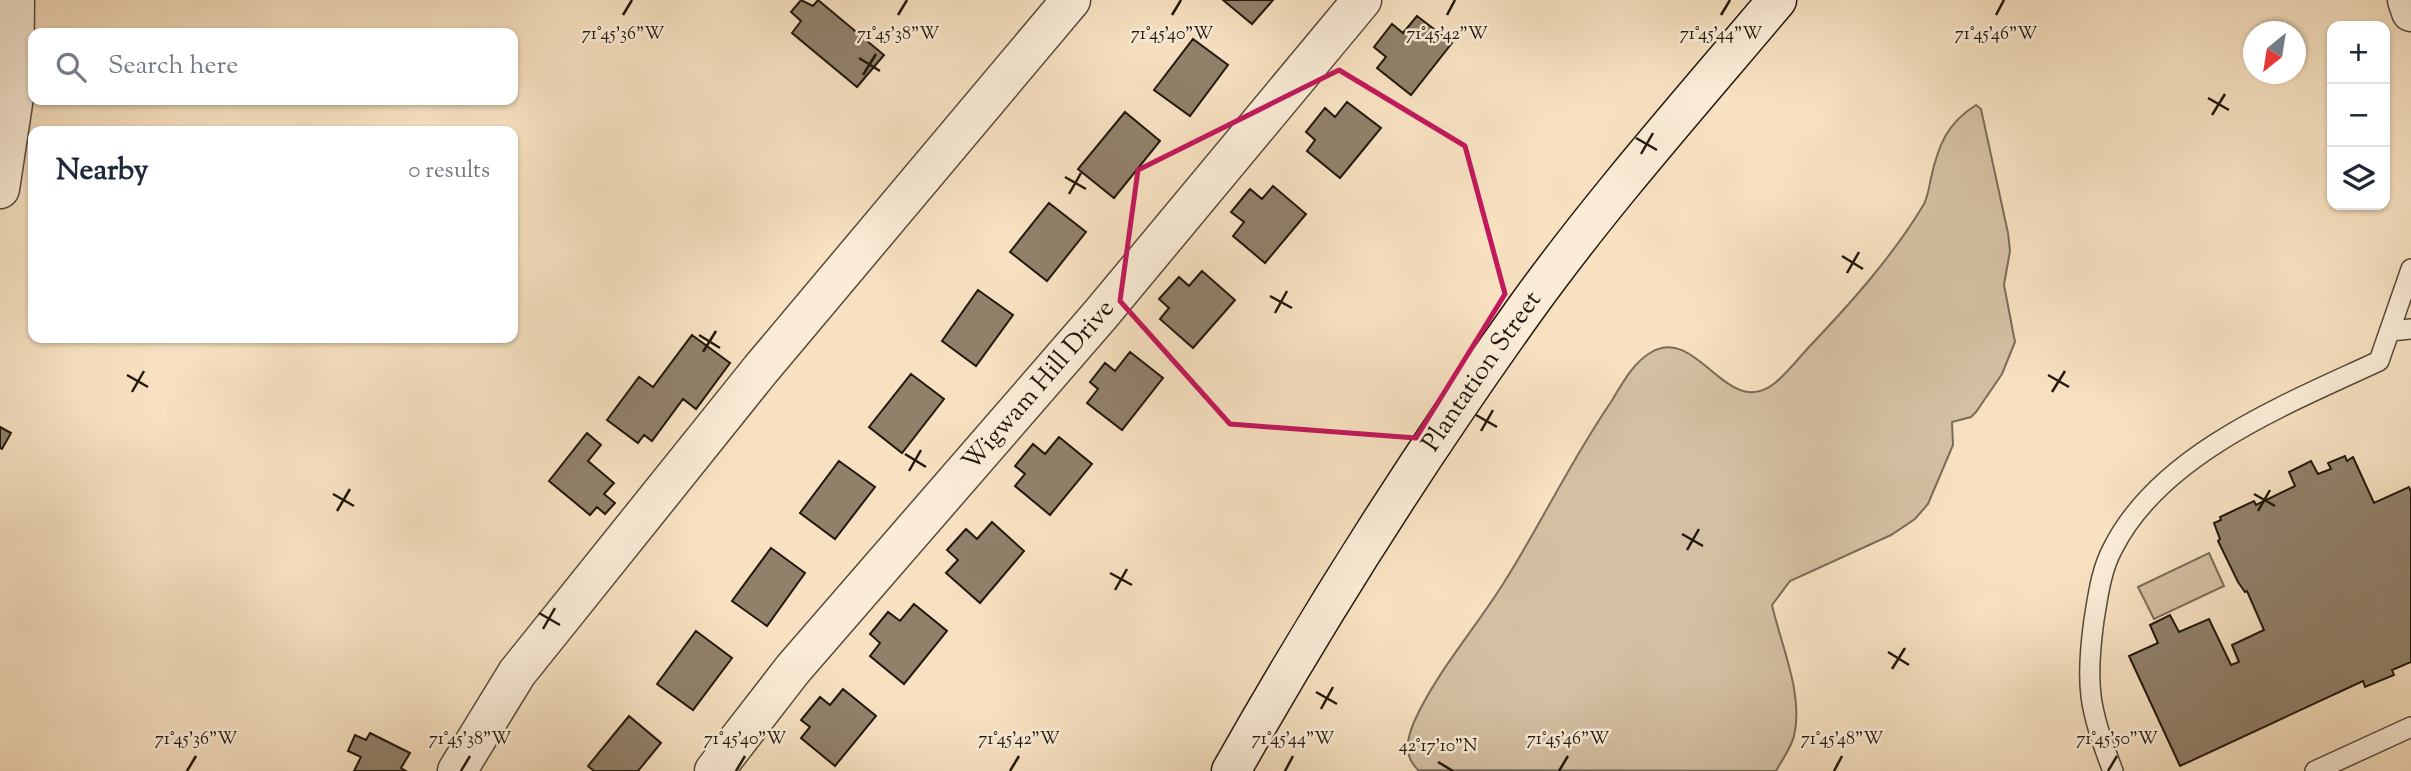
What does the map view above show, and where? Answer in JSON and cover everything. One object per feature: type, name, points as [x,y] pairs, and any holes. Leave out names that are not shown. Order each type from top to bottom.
[{"type":"street","points":[[0,184],[14,97],[15,0]]},
{"type":"street","points":[[457,771],[517,673],[761,369],[1071,0]]},
{"type":"street","name":"Wigwam Hill Drive","points":[[714,771],[793,668],[1101,314],[1362,0]]},
{"type":"street","name":"Plantation Street","points":[[1231,771],[1264,713],[1423,459],[1527,307],[1590,225],[1777,0]]},
{"type":"street","points":[[2407,0],[2411,12]]},
{"type":"lane","points":[[2113,771],[2093,715],[2087,670],[2101,580],[2111,550],[2125,526],[2151,496],[2188,464],[2258,418],[2379,361],[2410,276]]},
{"type":"lane","points":[[2390,331],[2411,329]]},
{"type":"lane","points":[[2315,771],[2411,727]]},
{"type":"highlighted area","points":[[1339,70],[1465,146],[1505,294],[1416,438],[1230,424],[1120,301],[1138,170]]},
{"type":"shaded area","points":[[1976,105],[1981,109],[2008,233],[2010,251],[2004,285],[2015,342],[2002,374],[1976,412],[1971,417],[1952,422],[1953,445],[1928,504],[1915,519],[1891,535],[1790,581],[1772,605],[1790,670],[1796,704],[1794,736],[1776,771],[1418,770],[1408,754],[1408,742],[1423,704],[1503,584],[1583,446],[1633,369],[1650,353],[1667,347],[1683,351],[1742,391],[1758,392],[1775,383],[1855,297],[1899,242],[1925,201],[1945,136],[1958,119]]},
{"type":"shaded area","points":[[2209,553],[2224,586],[2154,619],[2138,587]]},
{"type":"building","points":[[801,0],[813,6],[818,0],[884,55],[857,87],[792,33],[801,21],[791,12]]},
{"type":"building","points":[[1223,0],[1273,0],[1252,24]]},
{"type":"building","points":[[1417,16],[1452,43],[1411,95],[1377,68],[1386,57],[1374,47],[1392,24],[1403,33]]},
{"type":"building","points":[[1193,39],[1228,65],[1190,116],[1154,90]]},
{"type":"building","points":[[1347,102],[1381,128],[1340,178],[1307,151],[1315,140],[1306,132],[1325,108],[1335,117]]},
{"type":"building","points":[[1125,112],[1160,141],[1114,198],[1078,169]]},
{"type":"building","points":[[1273,186],[1306,214],[1265,263],[1233,236],[1244,222],[1231,212],[1250,189],[1262,199]]},
{"type":"building","points":[[1049,203],[1086,232],[1047,281],[1010,252]]},
{"type":"building","points":[[1202,271],[1235,300],[1193,348],[1160,319],[1169,308],[1159,299],[1179,277],[1189,286]]},
{"type":"building","points":[[978,290],[1013,315],[976,366],[942,341]]},
{"type":"building","points":[[692,335],[730,363],[696,409],[683,399],[652,441],[644,435],[638,443],[607,420],[639,377],[653,387]]},
{"type":"building","points":[[1130,352],[1163,378],[1122,430],[1087,403],[1098,389],[1090,382],[1105,363],[1115,371]]},
{"type":"building","points":[[911,374],[944,399],[902,453],[869,427]]},
{"type":"building","points":[[0,427],[11,433],[2,449],[0,448]]},
{"type":"building","points":[[587,433],[601,445],[588,461],[614,483],[604,494],[615,503],[605,514],[597,507],[590,515],[549,481]]},
{"type":"building","points":[[1059,437],[1092,464],[1050,515],[1015,486],[1025,474],[1015,466],[1033,444],[1045,454]]},
{"type":"building","points":[[2345,456],[2347,461],[2353,457],[2374,503],[2409,487],[2411,492],[2411,662],[2392,670],[2394,675],[2365,687],[2363,681],[2180,766],[2129,656],[2158,643],[2150,625],[2170,615],[2179,632],[2209,619],[2231,665],[2239,662],[2232,645],[2264,630],[2247,591],[2245,592],[2238,582],[2218,541],[2220,539],[2214,523],[2221,520],[2220,517],[2254,501],[2256,505],[2295,486],[2289,472],[2311,461],[2318,474],[2331,469],[2328,463]]},
{"type":"building","points":[[839,461],[875,487],[835,539],[800,513]]},
{"type":"building","points":[[992,522],[1024,551],[980,603],[946,573],[958,560],[947,550],[966,529],[977,539]]},
{"type":"building","points":[[771,548],[805,573],[767,626],[732,601]]},
{"type":"building","points":[[914,604],[947,631],[904,684],[870,656],[880,643],[870,634],[888,612],[900,621]]},
{"type":"building","points":[[696,631],[732,658],[693,710],[657,684]]},
{"type":"building","points":[[843,689],[876,716],[835,766],[801,738],[810,727],[801,720],[820,697],[830,705]]},
{"type":"building","points":[[629,716],[661,743],[638,771],[594,771],[588,766]]},
{"type":"building","points":[[370,733],[410,753],[401,768],[406,771],[354,771],[361,757],[348,751],[355,735],[366,740]]}]
